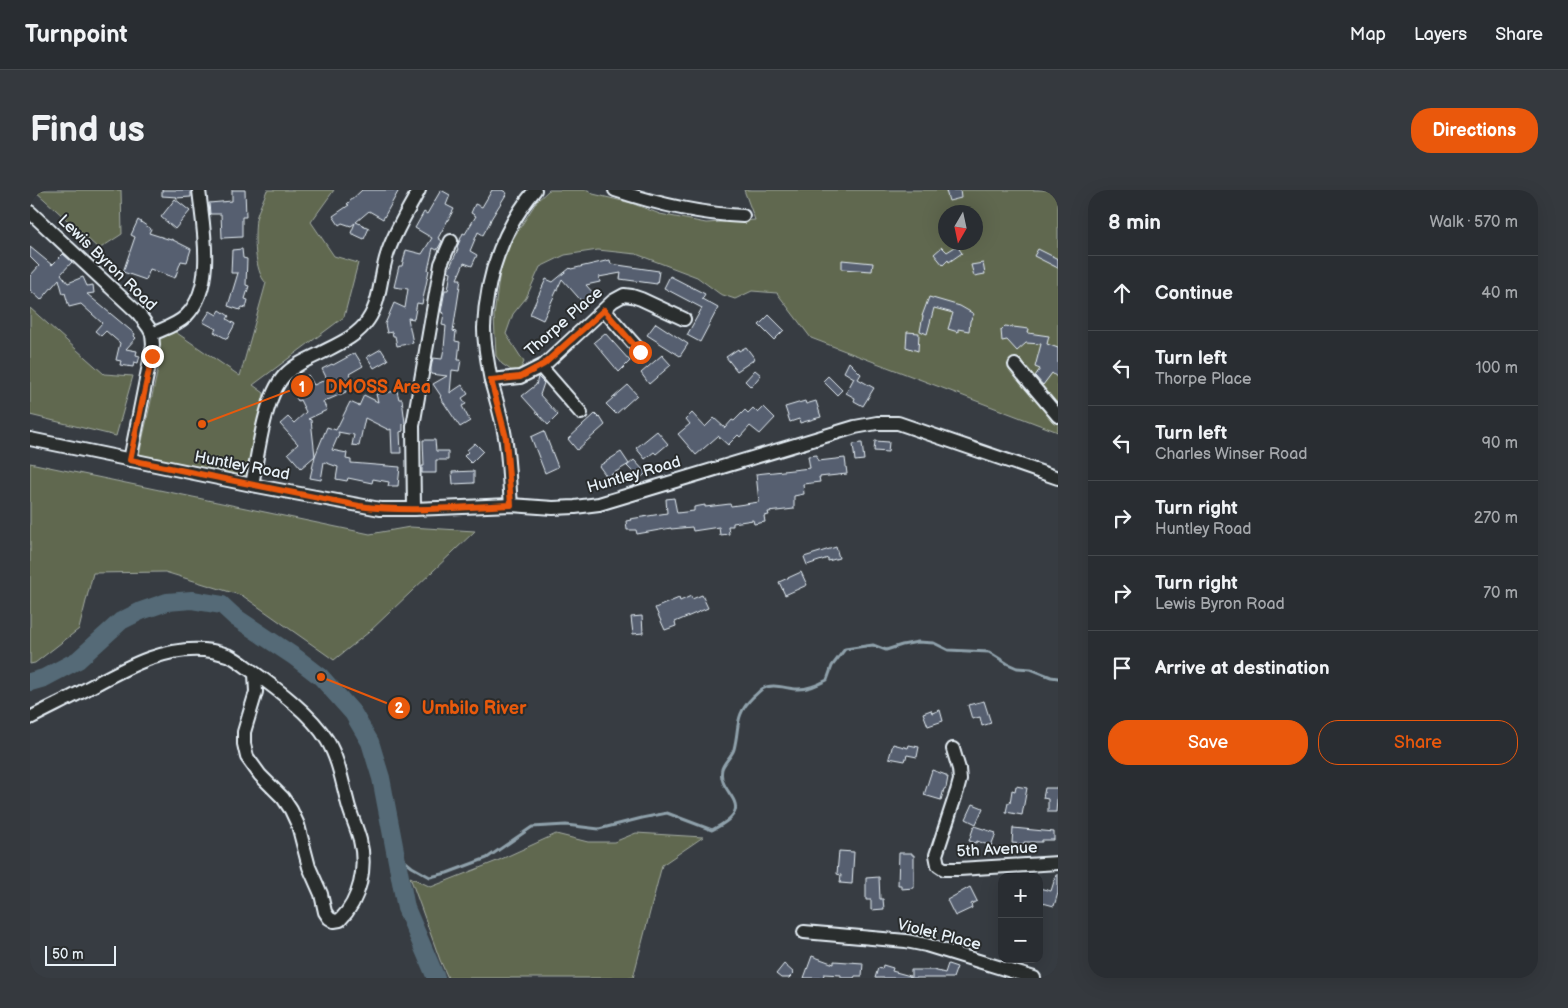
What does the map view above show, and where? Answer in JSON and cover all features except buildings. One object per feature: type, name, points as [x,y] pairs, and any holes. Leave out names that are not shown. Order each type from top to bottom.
[{"type":"street","points":[[152,334],[185,318],[192,310],[202,287],[205,253],[199,190]]},
{"type":"street","points":[[252,485],[270,399],[277,386],[292,369],[348,339],[363,327],[374,311],[384,266],[392,241],[419,190]]},
{"type":"street","points":[[511,505],[506,438],[491,380],[484,329],[487,300],[498,254],[508,230],[523,205],[535,190]]},
{"type":"street","points":[[615,190],[678,208],[715,215],[743,216]]},
{"type":"street","name":"Lewis Byron Road","points":[[30,212],[138,313],[152,334],[152,356],[130,460]]},
{"type":"street","points":[[414,509],[413,426],[441,264],[451,241]]},
{"type":"street","name":"Thorpe Place","points":[[491,380],[520,377],[541,367],[604,310],[624,295],[641,299],[684,319]]},
{"type":"street","points":[[604,310],[640,352]]},
{"type":"street","points":[[1015,365],[1058,416]]},
{"type":"street","points":[[541,367],[581,414]]},
{"type":"street","name":"Huntley Road","points":[[30,439],[252,485],[380,509],[511,505],[554,508],[599,504],[855,427],[877,423],[898,424],[922,430],[1058,478]]},
{"type":"street","points":[[30,718],[127,668],[158,655],[193,650],[211,651],[231,657],[270,684],[308,718],[327,740],[338,762],[351,816],[360,838],[363,862],[355,900],[351,908],[340,920],[334,921],[328,918],[325,912],[321,894],[309,867],[298,825],[291,810],[284,798],[260,776],[247,757],[244,732],[256,692],[255,674]]},
{"type":"street","name":"5th Avenue","points":[[953,749],[960,780],[936,856],[941,868],[959,869],[1058,863]]},
{"type":"street","name":"Violet Place","points":[[804,932],[906,941],[926,945],[1034,978]]},
{"type":"green space","points":[[34,190],[121,190],[122,234],[99,249]]},
{"type":"green space","points":[[267,190],[334,190],[311,222],[334,256],[358,263],[344,317],[253,385],[264,393],[247,478],[139,455],[160,360],[158,338],[174,331],[240,376],[266,283],[262,278],[257,262],[255,234],[256,219]]},
{"type":"green space","points":[[549,190],[588,190],[593,194],[631,203],[660,214],[706,223],[755,220],[744,190],[1058,190],[1058,432],[811,338],[777,293],[752,291],[735,299],[720,294],[697,277],[636,254],[598,250],[565,255],[540,267],[526,298],[513,314],[506,334],[524,362],[520,370],[511,370],[502,364],[496,356],[494,316],[502,256],[537,201]]},
{"type":"green space","points":[[30,308],[104,374],[133,376],[116,436],[30,415]]},
{"type":"green space","points":[[30,463],[370,534],[410,527],[475,531],[369,632],[334,660],[243,596],[165,572],[93,573],[79,629],[35,663],[30,664]]},
{"type":"green space","points":[[636,833],[703,837],[662,865],[633,978],[448,978],[410,877],[431,887],[497,861],[556,834],[588,842],[614,842]]},
{"type":"waterway","points":[[30,682],[44,678],[78,660],[121,621],[141,611],[167,602],[192,600],[222,605],[235,617],[295,657],[321,677],[353,713],[370,742],[381,778],[406,908],[436,978]]},
{"type":"waterway","points":[[396,854],[412,867],[430,877],[447,873],[487,858],[532,827],[566,825],[599,829],[667,813],[712,830],[727,821],[734,814],[736,807],[722,778],[722,769],[734,749],[740,716],[747,704],[766,687],[804,689],[827,680],[832,666],[845,649],[873,645],[886,650],[918,642],[934,643],[948,650],[989,652],[1017,668],[1031,669],[1058,678]]},
{"type":"place","name":"DMOSS Area","points":[[202,424]]},
{"type":"place","name":"Umbilo River","points":[[321,677]]},
{"type":"route","points":[[152,356],[130,460],[359,506],[380,509],[414,509],[511,505],[506,438],[491,380],[520,377],[544,364],[604,310],[640,352]]}]
